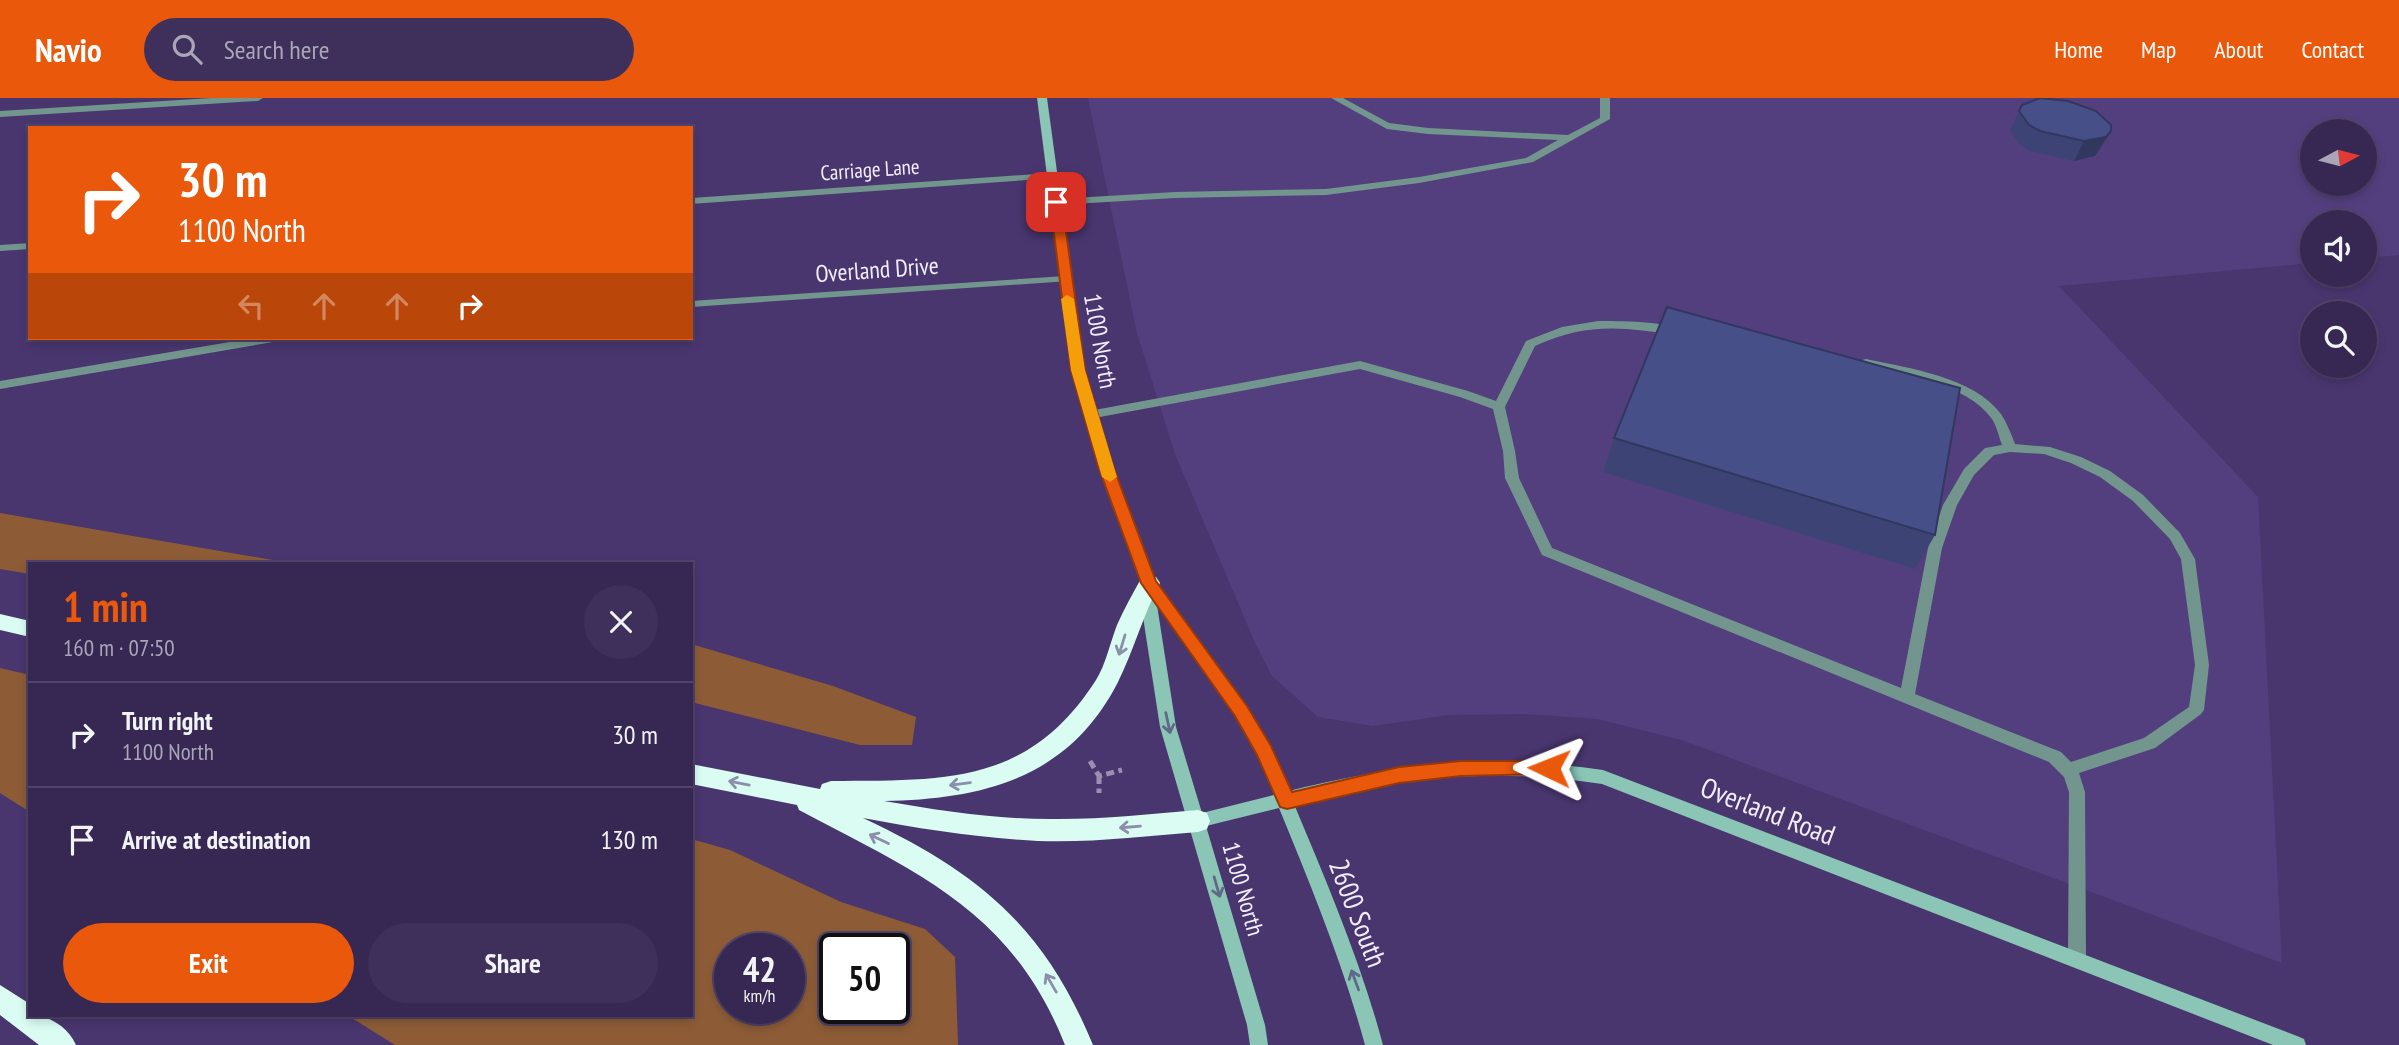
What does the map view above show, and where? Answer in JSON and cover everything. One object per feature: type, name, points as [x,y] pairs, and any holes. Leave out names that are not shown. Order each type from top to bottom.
[{"type":"highway","points":[[787,792],[940,787],[987,781],[1037,760],[1068,735],[1106,684],[1126,630],[1149,583]]},
{"type":"highway","points":[[0,622],[28,629]]},
{"type":"highway","points":[[693,774],[896,813],[1037,830],[1085,830],[1198,821]]},
{"type":"highway","points":[[787,792],[899,849],[956,883],[990,909],[1021,941],[1048,978],[1079,1045]]},
{"type":"highway","points":[[0,998],[62,1045]]},
{"type":"main road","name":"1100 North","points":[[1042,98],[1078,370],[1090,415],[1149,583],[1241,711],[1264,751],[1287,801]]},
{"type":"main road","name":"1100 North","points":[[1149,583],[1150,617],[1168,727],[1198,821],[1256,1025],[1259,1045]]},
{"type":"main road","name":"Overland Road","points":[[1198,821],[1368,780],[1461,768],[1549,768],[1603,777],[2297,1045]]},
{"type":"main road","name":"2600 South","points":[[1287,801],[1363,1003],[1374,1045]]},
{"type":"street","points":[[0,114],[258,98]]},
{"type":"street","points":[[1336,98],[1387,125],[1428,131],[1570,138]]},
{"type":"street","points":[[1056,202],[1237,193],[1326,192],[1419,180],[1529,160],[1605,119],[1605,98]]},
{"type":"street","name":"Carriage Lane","points":[[693,201],[1052,176]]},
{"type":"street","points":[[0,248],[28,246]]},
{"type":"street","name":"Overland Drive","points":[[693,304],[1065,279]]},
{"type":"street","points":[[1687,333],[1642,326],[1601,324],[1559,332],[1530,344],[1499,407],[1512,478],[1547,551],[2055,757],[2068,770],[2077,792],[2077,959]]},
{"type":"street","points":[[0,385],[261,340]]},
{"type":"street","points":[[1853,360],[1911,373],[1959,388],[1994,414],[2010,448]]},
{"type":"street","points":[[1090,415],[1360,365],[1464,394],[1499,407]]},
{"type":"street","points":[[1907,697],[1935,548],[1950,505],[1969,472],[1990,451],[2010,448],[2045,450],[2076,460],[2105,474],[2138,498],[2175,536],[2188,559],[2202,665],[2196,710],[2149,743],[2068,770]]},
{"type":"path","points":[[1088,758],[1099,776],[1098,797]]},
{"type":"path","points":[[1099,776],[1122,770]]},
{"type":"shaded area","points":[[1088,98],[2399,98],[2399,255],[2377,257],[2377,210],[2300,210],[2300,264],[2059,286],[2258,497],[2282,963],[1682,740],[1598,719],[1523,714],[1448,715],[1373,726],[1318,717],[1272,676],[1256,645],[1175,454],[1137,333]]},
{"type":"shaded area","points":[[0,513],[284,562],[28,562],[28,574],[0,569]]},
{"type":"shaded area","points":[[693,645],[833,686],[916,717],[912,745],[860,745],[693,703]]},
{"type":"shaded area","points":[[0,668],[28,675],[28,811],[0,793]]},
{"type":"shaded area","points":[[693,840],[730,850],[841,902],[925,929],[955,957],[958,1045],[395,1045],[350,1017],[693,1017]]},
{"type":"building","points":[[2040,98],[2068,101],[2096,111],[2111,125],[2111,131],[2106,137],[2084,141],[2040,131],[2029,125],[2019,111],[2022,105]]},
{"type":"building","points":[[1667,307],[1960,388],[1935,535],[1614,438]]},
{"type":"slow traffic","points":[[1067,299],[1078,370],[1110,477]]},
{"type":"route","points":[[1056,202],[1078,370],[1106,466],[1149,583],[1241,711],[1264,751],[1287,801],[1368,780],[1399,775],[1461,768],[1549,768]]}]
